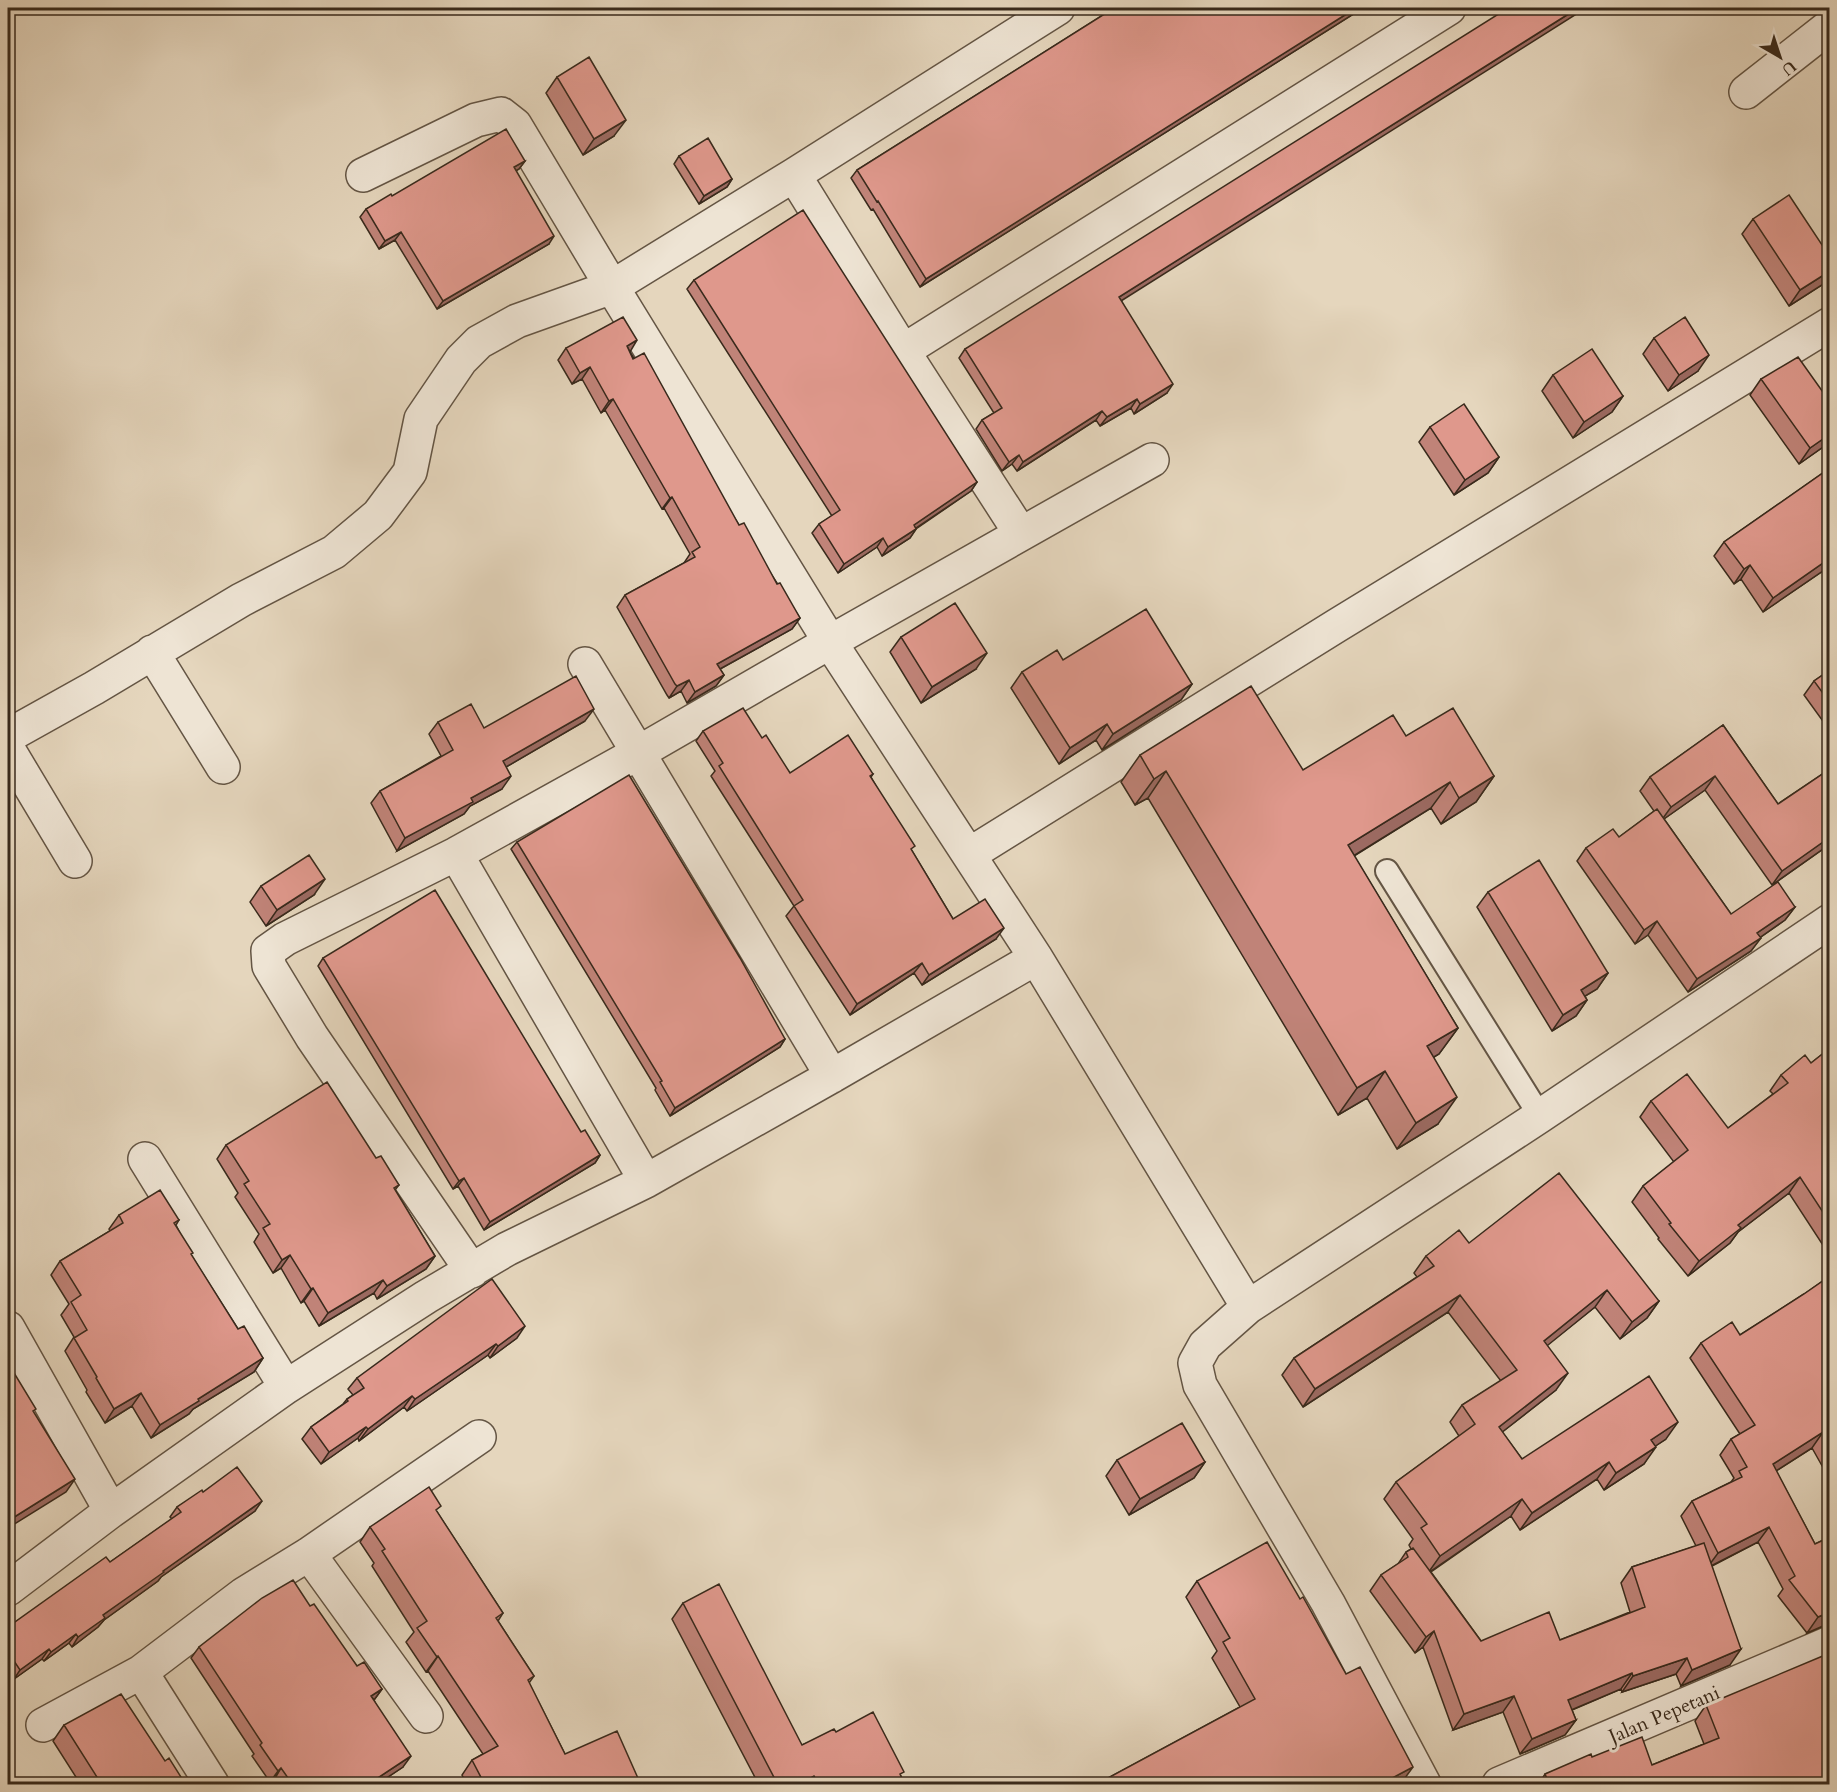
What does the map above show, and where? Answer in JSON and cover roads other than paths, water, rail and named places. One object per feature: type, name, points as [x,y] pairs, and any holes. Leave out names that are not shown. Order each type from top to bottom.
[{"type":"street","points":[[8,736],[94,688],[241,600],[334,552],[378,515],[410,472],[422,419],[461,360],[479,342],[517,321],[612,287],[1058,8]]},
{"type":"street","points":[[903,351],[1449,8]]},
{"type":"street","points":[[1746,92],[1830,26]]},
{"type":"street","points":[[363,175],[476,120],[501,114],[515,125],[831,642],[1036,957],[1248,1307]]},
{"type":"street","points":[[794,175],[903,351],[1021,534]]},
{"type":"street","points":[[970,854],[1336,626],[1830,324]]},
{"type":"street","points":[[472,1271],[312,1037],[269,966],[268,951],[285,939],[456,854],[638,753],[1152,460]]},
{"type":"street","points":[[152,652],[223,767]]},
{"type":"street","points":[[585,664],[832,1076]]},
{"type":"street","points":[[8,749],[75,861]]},
{"type":"street","points":[[456,854],[646,1180]]},
{"type":"street","points":[[1424,1785],[1328,1603],[1200,1384],[1195,1363],[1205,1345],[1248,1307],[1540,1116],[1830,921]]},
{"type":"street","points":[[8,1589],[111,1511],[286,1387],[426,1297],[507,1249],[646,1180],[832,1076],[1036,957]]},
{"type":"street","points":[[145,1159],[286,1387]]},
{"type":"street","points":[[8,1328],[111,1511]]},
{"type":"street","points":[[43,1725],[141,1672],[244,1594],[309,1554],[479,1437]]},
{"type":"street","points":[[309,1554],[426,1716]]},
{"type":"street","name":"Jalan Pepetani","points":[[1499,1785],[1830,1643]]},
{"type":"street","points":[[141,1672],[212,1785]]},
{"type":"lane","points":[[1387,871],[1540,1116]]}]
